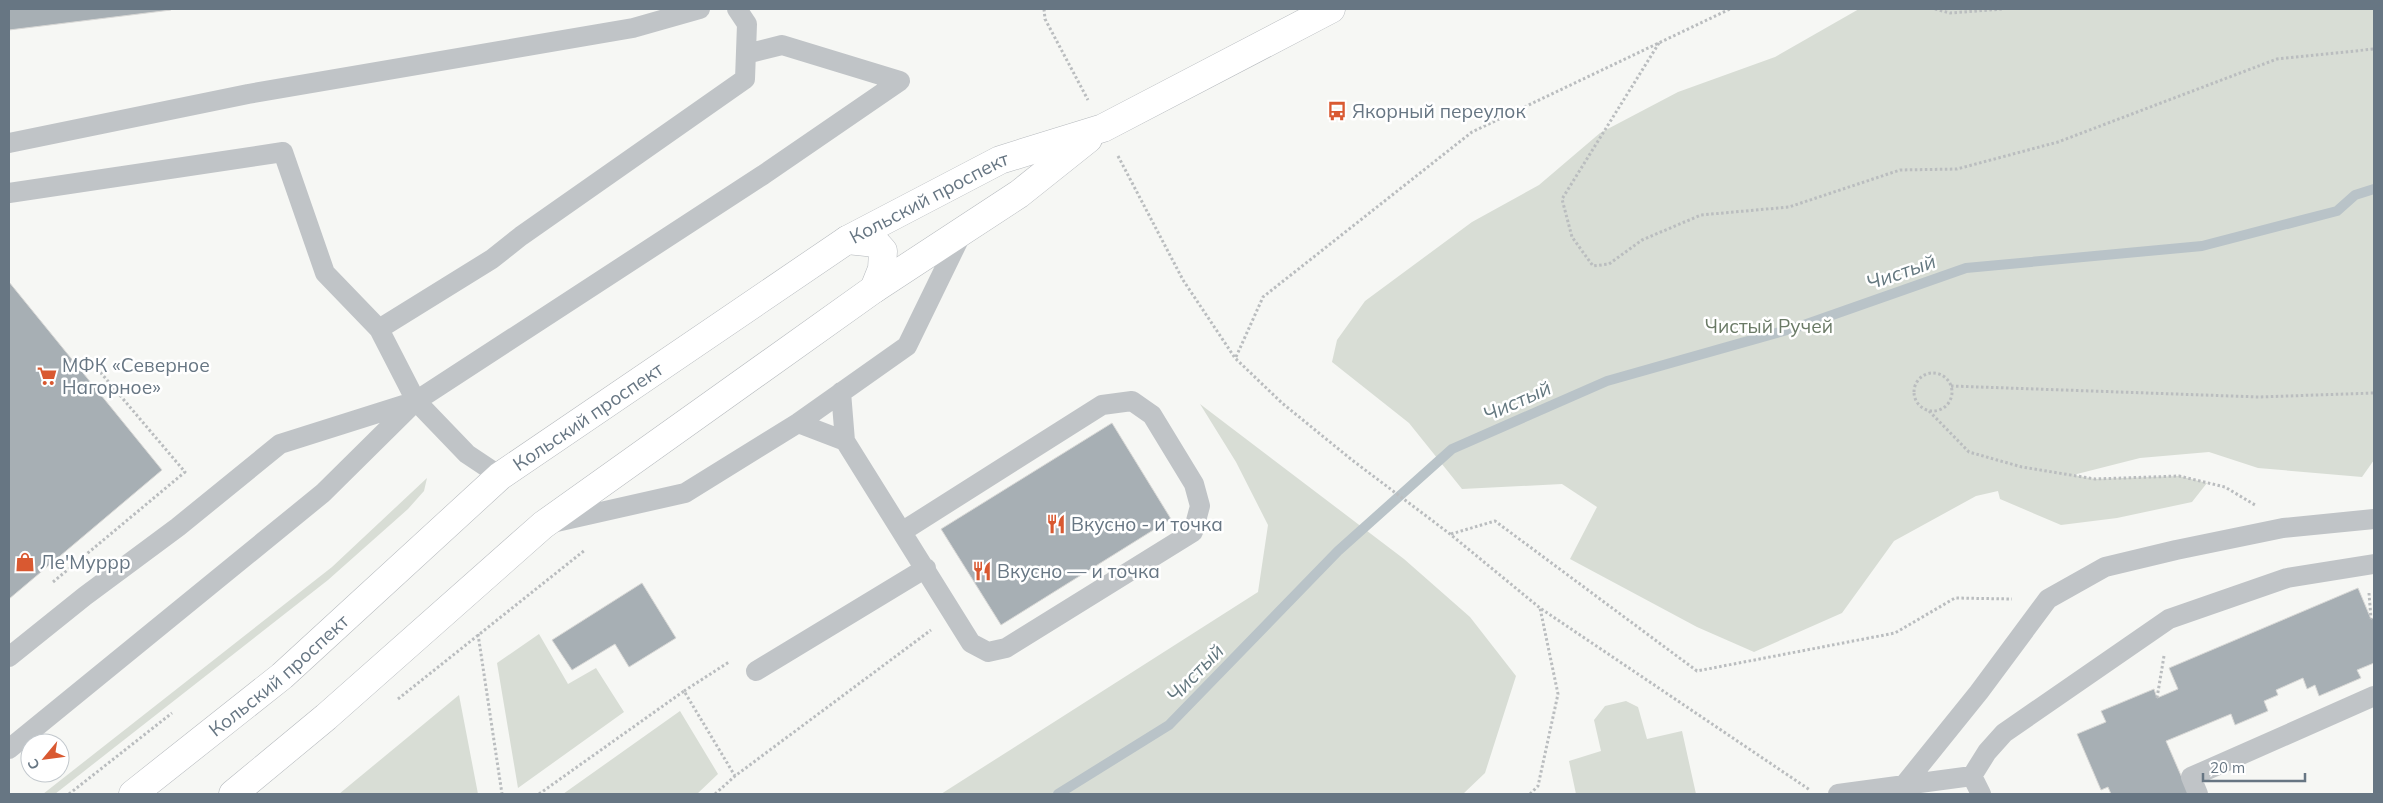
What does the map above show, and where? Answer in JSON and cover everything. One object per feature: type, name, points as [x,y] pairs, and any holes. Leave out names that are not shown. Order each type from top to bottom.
[{"type":"main road","name":"Кольский проспект","points":[[133,794],[282,676],[500,476],[846,240],[1000,160],[1103,128],[1331,9]]},
{"type":"main road","name":"Кольский проспект","points":[[233,794],[326,717],[543,525],[874,289],[1019,194],[1103,128]]},
{"type":"main road","points":[[846,240],[876,243],[883,250],[882,269],[874,289]]},
{"type":"lane","points":[[9,143],[248,94],[633,28],[700,9]]},
{"type":"lane","points":[[379,329],[492,260],[521,236],[745,79],[747,24],[737,9]]},
{"type":"lane","points":[[9,749],[323,493],[416,400],[763,175],[900,81],[782,45],[746,54]]},
{"type":"lane","points":[[9,192],[283,152],[325,273],[379,329],[416,400],[467,454],[500,476]]},
{"type":"lane","points":[[543,525],[685,493],[798,423],[907,346],[964,231]]},
{"type":"lane","points":[[841,392],[845,441],[904,531],[971,643],[988,652],[1006,648],[1193,532],[1200,506],[1194,484],[1152,415],[1132,401],[1102,405],[904,531]]},
{"type":"lane","points":[[9,657],[85,596],[178,527],[280,444],[416,400]]},
{"type":"lane","points":[[798,423],[845,441]]},
{"type":"lane","points":[[1904,786],[1979,692],[2048,600],[2104,567],[2176,550],[2295,527],[2374,519]]},
{"type":"lane","points":[[1838,794],[1972,776],[1987,752],[2004,733],[2169,619],[2288,578],[2374,564]]},
{"type":"lane","points":[[756,671],[926,568]]},
{"type":"lane","points":[[2198,794],[2190,777],[2374,696]]},
{"type":"lane","points":[[1972,776],[1981,794]]},
{"type":"path","points":[[1235,358],[1263,297],[1472,132],[1730,9]]},
{"type":"path","points":[[1935,9],[1950,13],[2002,9]]},
{"type":"path","points":[[1659,43],[1562,199],[1572,237],[1593,266],[1609,264],[1642,240],[1701,215],[1789,207],[1900,170],[1957,169],[2058,142],[2277,59],[2374,49]]},
{"type":"path","points":[[1183,280],[1235,358],[1282,402],[1352,460],[1450,534],[1540,608],[1816,794]]},
{"type":"path","points":[[47,588],[185,472],[90,360]]},
{"type":"path","points":[[1929,411],[1936,411],[1947,405],[1951,399],[1951,386],[1944,377],[1932,373],[1920,378],[1914,388],[1915,400],[1924,409],[1929,411],[1969,452],[2022,467],[2095,479],[2180,476],[2225,487],[2295,527]]},
{"type":"path","points":[[1951,386],[2259,397],[2374,393]]},
{"type":"path","points":[[1450,534],[1495,521],[1697,671],[1895,633],[1955,598],[2048,600]]},
{"type":"path","points":[[394,702],[478,633],[585,550]]},
{"type":"path","points":[[1530,794],[1538,786],[1558,694],[1540,608]]},
{"type":"path","points":[[715,794],[735,776],[953,613]]},
{"type":"path","points":[[478,633],[502,794]]},
{"type":"path","points":[[539,794],[684,691],[737,656]]},
{"type":"path","points":[[684,691],[735,776]]},
{"type":"path","points":[[70,794],[172,713]]},
{"type":"green space","name":"Чистый Ручей","points":[[1859,9],[2374,9],[2374,460],[2362,477],[2258,468],[2209,452],[2140,458],[2073,475],[2095,479],[2179,476],[2207,483],[2192,502],[2117,518],[2061,525],[2000,499],[1998,491],[1976,496],[1894,541],[1842,613],[1754,652],[1697,627],[1570,559],[1597,507],[1562,484],[1462,489],[1409,423],[1332,362],[1337,340],[1365,301],[1472,222],[1539,185],[1600,133],[1678,92],[1775,57]]},
{"type":"green space","points":[[1200,404],[1404,559],[1470,617],[1516,676],[1485,773],[1463,794],[941,794],[1258,592],[1268,525],[1236,462]]},
{"type":"green space","points":[[427,478],[424,491],[408,509],[328,580],[70,782],[70,773],[332,567]]},
{"type":"green space","points":[[539,634],[568,684],[596,668],[624,712],[518,788],[497,663]]},
{"type":"green space","points":[[459,695],[478,794],[339,794]]},
{"type":"green space","points":[[1626,701],[1638,707],[1647,739],[1682,731],[1696,794],[1576,794],[1569,761],[1601,751],[1594,720],[1605,706]]},
{"type":"green space","points":[[680,711],[718,774],[697,794],[563,794]]},
{"type":"green space","points":[[57,783],[69,783],[55,794],[43,794]]},
{"type":"building","points":[[9,9],[171,9],[171,10],[9,30]]},
{"type":"building","name":"МФК «Северное Нагорное»","points":[[9,282],[162,470],[9,599]]},
{"type":"building","name":"Вкусно - и точка","points":[[1112,423],[1171,519],[1001,625],[941,529]]},
{"type":"building","points":[[642,583],[676,638],[629,667],[615,644],[572,670],[552,640]]},
{"type":"building","points":[[2358,588],[2371,619],[2374,618],[2374,663],[2357,670],[2361,678],[2319,696],[2315,685],[2307,689],[2303,678],[2276,690],[2278,695],[2264,701],[2268,711],[2235,725],[2231,714],[2166,741],[2189,794],[2111,794],[2108,787],[2101,790],[2077,734],[2106,722],[2101,711],[2154,689],[2157,698],[2178,689],[2169,668]]},
{"type":"waterway","name":"Чистый","points":[[1058,794],[1169,725],[1338,551],[1452,449],[1607,381],[1801,326],[1966,268],[2202,246],[2337,211],[2355,195],[2374,189]]},
{"type":"place","name":"Якорный переулок","points":[[1337,111]]},
{"type":"place","name":"МФК «Северное Нагорное»","points":[[47,376]]},
{"type":"place","name":"Вкусно - и точка","points":[[1056,524]]},
{"type":"place","name":"Ле'Муррр","points":[[25,562]]},
{"type":"place","name":"Вкусно — и точка","points":[[982,571]]}]
